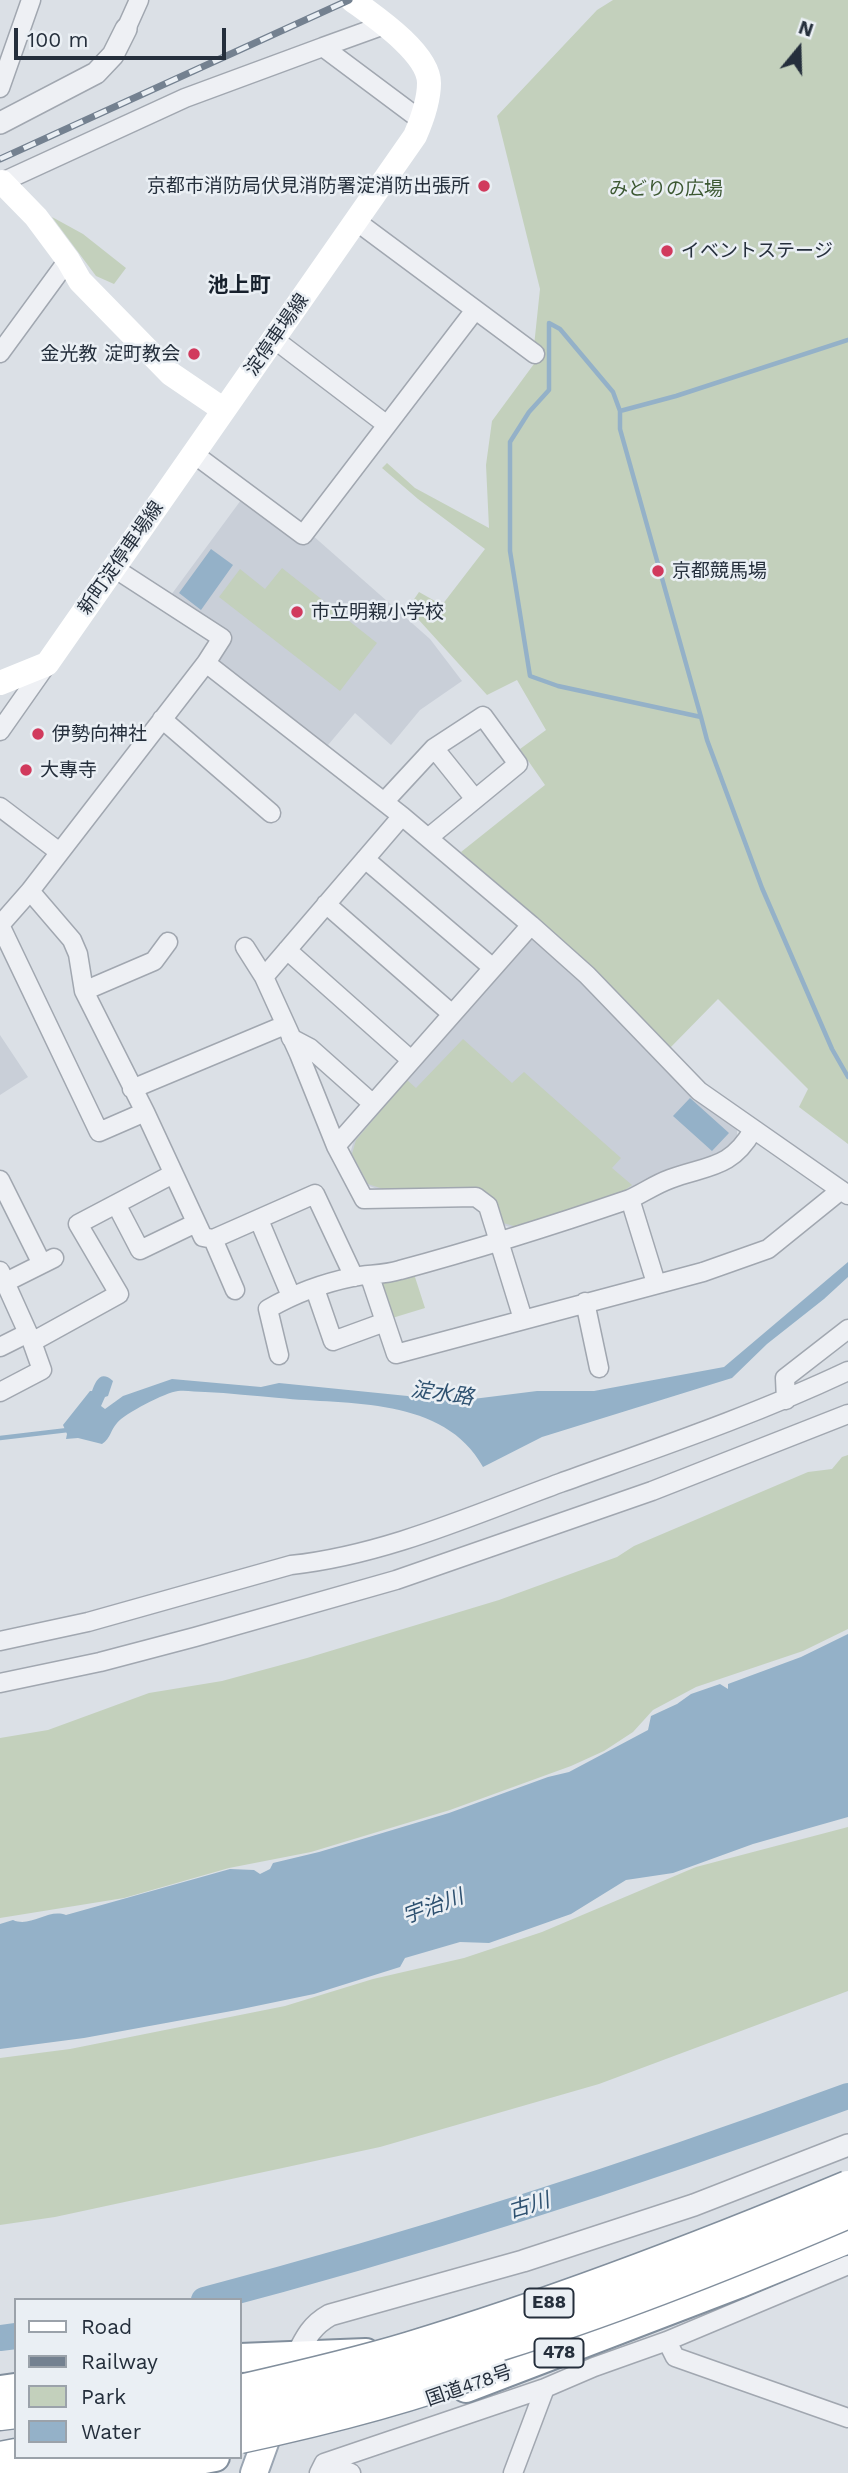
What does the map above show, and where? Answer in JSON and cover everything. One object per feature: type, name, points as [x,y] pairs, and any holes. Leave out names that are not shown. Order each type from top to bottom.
[{"type":"highway","name":"E88","points":[[242,2390],[309,2363],[453,2335],[580,2293],[720,2241],[848,2187]]},
{"type":"highway","name":"E88","points":[[242,2414],[339,2390],[502,2344],[728,2263],[848,2212]]},
{"type":"highway","name":"国道478号","points":[[242,2358],[309,2363],[545,2342],[633,2316],[848,2230]]},
{"type":"highway","name":"国道478号","points":[[249,2452],[334,2430],[499,2377],[589,2355],[848,2239]]},
{"type":"highway","points":[[249,2452],[341,2414],[449,2383],[563,2339],[728,2263]]},
{"type":"highway","points":[[242,2378],[309,2363]]},
{"type":"highway","points":[[22,2473],[112,2459]]},
{"type":"highway","points":[[130,2473],[204,2459]]},
{"type":"main road","name":"淀停車場線","points":[[224,410],[415,136],[422,121],[429,83],[421,60],[384,25],[352,0]]},
{"type":"main road","points":[[1,182],[36,217],[80,281],[171,374],[224,410]]},
{"type":"main road","name":"新町淀停車場線","points":[[47,664],[224,410]]},
{"type":"main road","points":[[0,683],[47,664]]},
{"type":"main road","points":[[249,2452],[309,2363]]},
{"type":"street","points":[[0,88],[31,0]]},
{"type":"street","points":[[0,123],[96,73],[113,55],[139,0]]},
{"type":"street","points":[[1,182],[185,98],[384,25]]},
{"type":"street","points":[[323,47],[422,121]]},
{"type":"street","points":[[356,222],[536,354]]},
{"type":"street","points":[[0,353],[68,260]]},
{"type":"street","points":[[194,454],[303,535],[475,310]]},
{"type":"street","points":[[274,339],[387,425]]},
{"type":"street","points":[[114,568],[222,638],[206,663],[1,925],[99,1132],[145,1112]]},
{"type":"street","points":[[30,891],[72,940],[78,954],[84,991],[145,1112],[203,1237],[212,1239],[315,1194],[385,1322],[396,1354],[703,1272],[768,1249],[845,1193],[699,1091],[587,975],[531,925],[384,802],[206,663]]},
{"type":"street","points":[[0,731],[47,664]]},
{"type":"street","points":[[0,691],[19,705]]},
{"type":"street","points":[[384,802],[434,748],[483,716],[518,764],[428,838]]},
{"type":"street","points":[[162,719],[271,813]]},
{"type":"street","points":[[434,748],[475,799]]},
{"type":"street","points":[[0,807],[58,851]]},
{"type":"street","points":[[264,977],[402,817]]},
{"type":"street","points":[[365,859],[493,968]]},
{"type":"street","points":[[326,904],[452,1014]]},
{"type":"street","points":[[336,1146],[531,925]]},
{"type":"street","points":[[84,991],[154,961],[168,942]]},
{"type":"street","points":[[245,947],[264,977],[336,1146],[364,1199],[476,1197],[488,1206],[523,1319]]},
{"type":"street","points":[[287,950],[411,1060]]},
{"type":"street","points":[[132,1089],[288,1032]]},
{"type":"street","points":[[288,1032],[373,1104]]},
{"type":"street","points":[[278,1355],[268,1309],[291,1296],[500,1243],[630,1199],[667,1180],[726,1162],[743,1148],[753,1130]]},
{"type":"street","points":[[0,1347],[30,1337],[119,1294],[78,1224],[173,1174]]},
{"type":"street","points":[[0,1180],[48,1261],[3,1277],[42,1370],[0,1392]]},
{"type":"street","points":[[630,1199],[656,1283]]},
{"type":"street","points":[[116,1204],[140,1250],[196,1223]]},
{"type":"street","points":[[259,1220],[291,1296]]},
{"type":"street","points":[[212,1239],[235,1290]]},
{"type":"street","points":[[315,1289],[333,1341],[385,1322]]},
{"type":"street","points":[[584,1302],[599,1368]]},
{"type":"street","points":[[786,1400],[786,1378],[848,1329]]},
{"type":"street","points":[[0,1641],[88,1622],[291,1565],[323,1562],[426,1533],[786,1400],[848,1371]]},
{"type":"street","points":[[0,1683],[100,1662],[396,1580],[652,1491],[848,1414]]},
{"type":"street","points":[[309,2363],[308,2332],[316,2322],[330,2315],[523,2260],[694,2205],[848,2145]]},
{"type":"street","points":[[321,2468],[545,2388],[589,2355],[667,2341],[848,2265]]},
{"type":"street","points":[[667,2341],[676,2357],[848,2418]]},
{"type":"street","points":[[513,2473],[545,2388]]},
{"type":"street","points":[[321,2468],[351,2473]]},
{"type":"shaded area","name":"市立明親小学校","points":[[244,496],[311,534],[430,639],[462,681],[420,710],[391,745],[355,713],[323,751],[213,657],[229,634],[171,595]]},
{"type":"shaded area","points":[[538,935],[737,1130],[737,1142],[728,1153],[618,1198],[517,1229],[499,1224],[493,1203],[382,1191],[367,1185],[350,1154],[354,1140],[528,938]]},
{"type":"shaded area","points":[[0,1035],[28,1077],[0,1095]]},
{"type":"green space","name":"京都競馬場","points":[[613,0],[848,0],[848,1144],[799,1107],[808,1089],[718,999],[668,1050],[461,852],[545,785],[520,749],[546,730],[517,680],[487,695],[408,608],[419,592],[442,605],[485,549],[418,499],[382,468],[387,463],[415,488],[489,528],[486,465],[492,421],[542,353],[534,346],[540,289],[497,116],[597,10]]},
{"type":"green space","points":[[52,217],[83,234],[126,268],[114,284],[96,276]]},
{"type":"green space","points":[[282,568],[377,643],[340,691],[219,597],[240,569],[265,589]]},
{"type":"green space","points":[[463,1039],[512,1083],[524,1072],[621,1158],[612,1168],[632,1185],[617,1196],[517,1227],[500,1222],[495,1202],[476,1187],[383,1189],[368,1184],[352,1154],[356,1140],[407,1080],[416,1088]]},
{"type":"green space","points":[[414,1274],[425,1308],[389,1319],[379,1290],[382,1282]]},
{"type":"green space","points":[[848,1455],[848,1629],[803,1651],[696,1687],[653,1710],[633,1732],[604,1751],[571,1766],[450,1810],[311,1852],[229,1868],[124,1898],[0,1918],[0,1738],[48,1730],[149,1693],[222,1681],[499,1600],[617,1557],[634,1546],[808,1472],[832,1469],[842,1457]]},
{"type":"green space","points":[[848,1827],[848,1991],[599,2084],[380,2147],[55,2217],[0,2225],[0,2058],[70,2049],[285,2006],[373,1979],[464,1958],[542,1932],[696,1867]]},
{"type":"water","points":[[211,549],[233,565],[201,610],[179,593]]},
{"type":"water","points":[[690,1098],[729,1133],[712,1151],[673,1116]]},
{"type":"water","points":[[848,1262],[848,1277],[767,1344],[732,1378],[542,1437],[483,1467],[466,1444],[444,1427],[392,1408],[224,1393],[172,1392],[121,1419],[102,1444],[78,1438],[66,1439],[63,1425],[102,1376],[113,1381],[101,1406],[105,1409],[123,1396],[172,1379],[261,1387],[279,1383],[457,1401],[537,1391],[594,1391],[724,1367]]},
{"type":"water","name":"宇治川","points":[[848,1634],[848,1817],[753,1844],[673,1873],[626,1880],[571,1914],[489,1943],[460,1942],[405,1958],[400,1967],[314,1994],[84,2038],[0,2049],[0,1924],[13,1920],[26,1922],[53,1914],[66,1915],[230,1869],[254,1870],[260,1874],[270,1869],[273,1863],[449,1813],[569,1772],[648,1730],[651,1716],[691,1694],[720,1684],[728,1689],[728,1684],[801,1657]]},
{"type":"waterway","points":[[701,717],[558,686],[530,676],[510,551],[510,442],[529,412],[549,390],[549,323],[560,329],[613,392],[620,411],[620,429],[701,717],[707,740],[762,888],[832,1049],[848,1077]]},
{"type":"waterway","points":[[620,411],[676,396],[848,340]]},
{"type":"waterway","name":"淀水路","points":[[0,1438],[68,1430]]},
{"type":"waterway","name":"古川","points":[[211,2298],[367,2255],[528,2206],[689,2153],[848,2096]]},
{"type":"waterway","points":[[800,2275],[829,2264]]},
{"type":"waterway","name":"古川","points":[[0,2338],[14,2336]]},
{"type":"railway","points":[[0,159],[349,0]]},
{"type":"place","name":"京都市消防局伏見消防署淀消防出張所","points":[[484,186]]},
{"type":"place","name":"イベントステージ","points":[[667,251]]},
{"type":"place","name":"金光教 淀町教会","points":[[194,354]]},
{"type":"place","name":"京都競馬場","points":[[658,571]]},
{"type":"place","name":"市立明親小学校","points":[[297,612]]},
{"type":"place","name":"伊勢向神社","points":[[38,734]]},
{"type":"place","name":"大專寺","points":[[26,770]]},
{"type":"district","name":"池上町","points":[[239,286]]},
{"type":"park label","name":"みどりの広場","points":[[666,189]]}]
